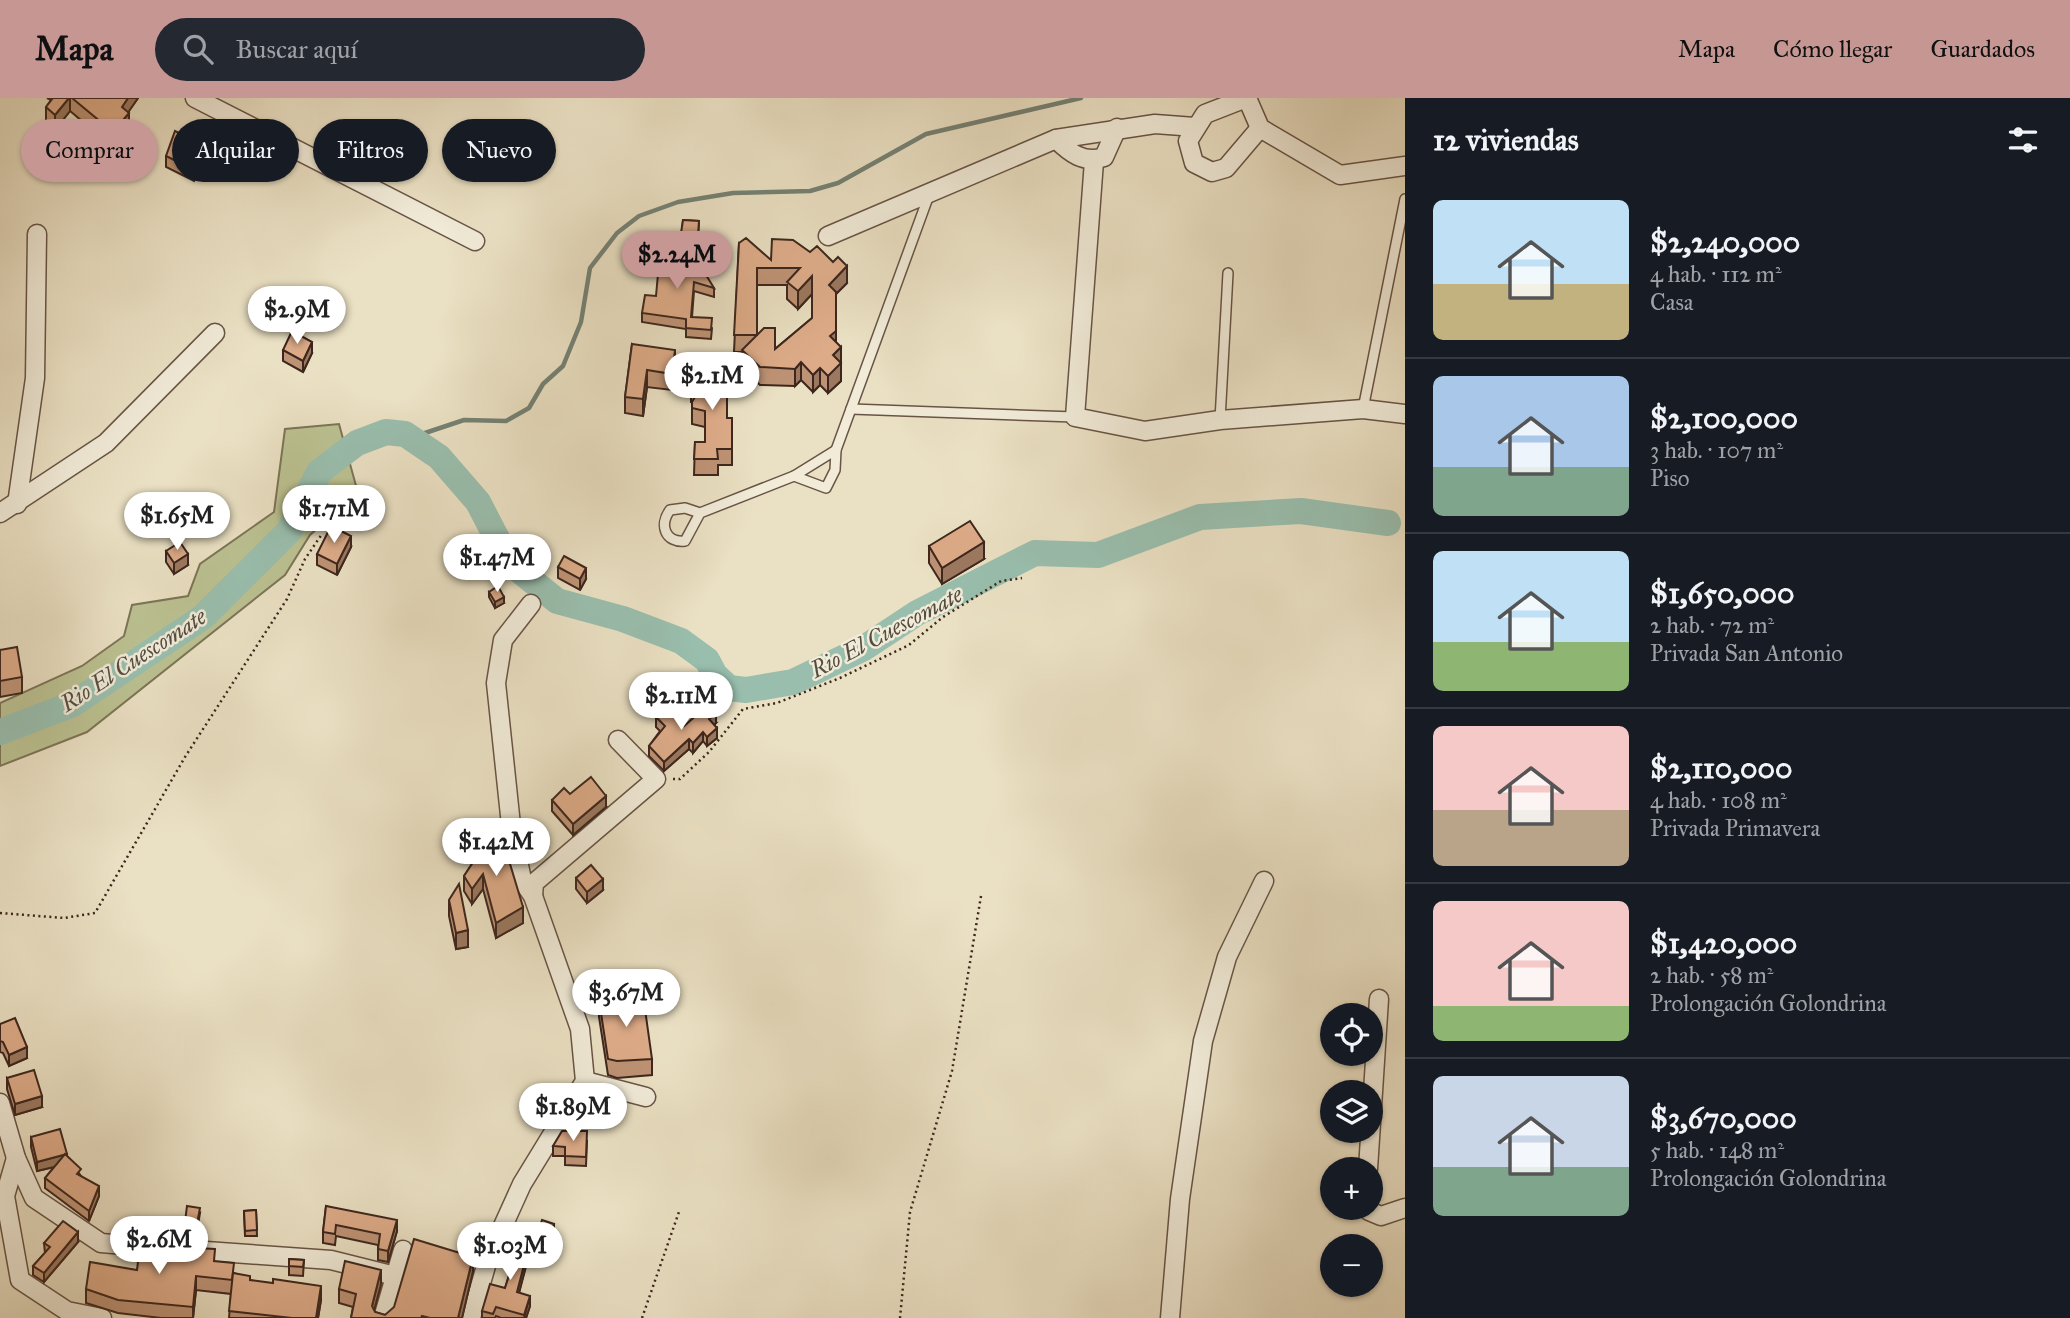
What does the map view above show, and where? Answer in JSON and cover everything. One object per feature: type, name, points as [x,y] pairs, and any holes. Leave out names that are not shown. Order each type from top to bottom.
[{"type":"street","points":[[195,98],[475,241]]},
{"type":"street","points":[[1259,128],[1226,168],[1212,172],[1194,163],[1188,141],[1205,114],[1247,98],[1259,128],[1340,175],[1405,166]]},
{"type":"street","points":[[828,236],[1056,139],[1155,124],[1195,127]]},
{"type":"street","points":[[1056,139],[1076,156],[1094,160],[1104,157],[1117,128]]},
{"type":"street","points":[[1094,160],[1075,417],[1145,431],[1220,420],[1363,408],[1405,414]]},
{"type":"street","points":[[17,504],[35,378],[37,234]]},
{"type":"street","points":[[0,513],[106,443],[215,333]]},
{"type":"street","points":[[471,1318],[488,1259],[522,1185],[585,1082],[580,1029],[533,896],[522,880],[511,825],[496,683],[503,640],[531,604]]},
{"type":"street","points":[[533,896],[534,883],[656,779],[618,740]]},
{"type":"street","points":[[1170,1318],[1180,1199],[1202,1041],[1227,957],[1264,881]]},
{"type":"street","points":[[1369,1157],[1379,999]]},
{"type":"street","points":[[585,1082],[646,1097]]},
{"type":"street","points":[[0,1103],[16,1158],[34,1198],[101,1243],[331,1260],[395,1276]]},
{"type":"street","points":[[16,1158],[5,1196],[20,1280],[67,1311],[102,1318]]},
{"type":"street","points":[[1383,1215],[1405,1208]]},
{"type":"street","points":[[383,1318],[403,1250]]},
{"type":"lane","points":[[794,476],[826,488],[835,470],[836,450],[930,194]]},
{"type":"lane","points":[[1363,408],[1405,199]]},
{"type":"lane","points":[[1220,420],[1228,273]]},
{"type":"lane","points":[[851,408],[1075,417]]},
{"type":"lane","points":[[700,513],[685,541],[677,542],[663,529],[664,518],[670,510],[685,508],[700,513],[794,476],[836,450]]},
{"type":"path","points":[[0,914],[64,918],[95,913],[185,757],[287,599],[304,559],[322,534]]},
{"type":"path","points":[[656,779],[680,779],[709,752],[743,709],[777,703],[840,678],[909,645],[943,617],[1001,580],[1022,578]]},
{"type":"path","points":[[900,1318],[910,1212],[952,1071],[981,896]]},
{"type":"path","points":[[642,1318],[680,1209]]},
{"type":"green space","points":[[339,424],[358,493],[310,535],[285,575],[87,732],[0,766],[0,703],[82,666],[124,636],[132,605],[188,596],[200,564],[274,512],[285,429]]},
{"type":"building","points":[[53,98],[69,98],[55,115],[46,107]]},
{"type":"building","points":[[72,98],[128,98],[122,107],[129,113],[124,119],[97,119]]},
{"type":"building","points":[[172,139],[172,159],[166,156]]},
{"type":"building","points":[[683,220],[699,221],[698,235],[681,233]]},
{"type":"building","points":[[746,238],[771,260],[772,239],[793,240],[810,252],[817,246],[833,262],[838,257],[847,266],[829,285],[836,292],[836,331],[830,336],[841,347],[833,355],[841,363],[828,376],[820,368],[813,375],[801,362],[795,369],[760,367],[742,350],[757,335],[734,335],[739,243]],"holes":[[[757,268],[800,268],[787,282],[798,291],[812,276],[812,318],[775,349],[775,328],[764,328],[757,335]]]},
{"type":"building","points":[[660,252],[685,254],[684,268],[703,270],[714,288],[694,282],[691,317],[712,318],[711,330],[686,328],[686,319],[642,313],[645,295],[656,296]]},
{"type":"building","points":[[292,331],[312,342],[303,361],[283,350]]},
{"type":"building","points":[[632,344],[675,350],[672,374],[647,370],[643,399],[625,397]]},
{"type":"building","points":[[691,370],[727,370],[727,418],[732,418],[732,449],[717,449],[718,459],[694,459],[695,442],[705,442],[705,411],[692,408],[692,402],[701,387],[691,387]]},
{"type":"building","points":[[970,521],[984,542],[942,568],[929,546]]},
{"type":"building","points":[[331,526],[351,536],[337,564],[317,554]]},
{"type":"building","points":[[180,542],[188,554],[174,563],[166,551]]},
{"type":"building","points":[[564,556],[586,568],[580,579],[558,567]]},
{"type":"building","points":[[498,586],[504,597],[495,602],[489,592]]},
{"type":"building","points":[[17,647],[22,677],[0,681],[0,650]]},
{"type":"building","points":[[708,705],[716,713],[709,719],[717,728],[707,737],[703,732],[693,743],[689,739],[664,762],[649,746],[665,726],[656,717],[666,707],[684,726]]},
{"type":"building","points":[[591,777],[606,796],[573,824],[552,800],[564,788],[570,794]]},
{"type":"building","points":[[501,834],[523,907],[496,923],[483,874],[472,889],[464,876],[489,838]]},
{"type":"building","points":[[591,865],[603,879],[587,892],[576,878]]},
{"type":"building","points":[[459,884],[468,930],[456,933],[449,900]]},
{"type":"building","points":[[643,995],[652,1059],[608,1059],[599,1000]]},
{"type":"building","points":[[15,1018],[27,1047],[9,1055],[0,1041],[0,1024]]},
{"type":"building","points":[[34,1070],[42,1096],[15,1104],[7,1078]]},
{"type":"building","points":[[60,1129],[67,1154],[37,1162],[31,1137]]},
{"type":"building","points":[[562,1131],[587,1131],[586,1157],[565,1156],[565,1147],[553,1146]]},
{"type":"building","points":[[65,1154],[81,1169],[77,1174],[99,1186],[89,1211],[45,1178]]},
{"type":"building","points":[[187,1206],[200,1208],[197,1224],[185,1222]]},
{"type":"building","points":[[326,1206],[397,1220],[388,1251],[378,1249],[380,1234],[336,1225],[335,1234],[323,1232]]},
{"type":"building","points":[[256,1210],[257,1230],[245,1231],[244,1211]]},
{"type":"building","points":[[542,1220],[554,1224],[547,1244],[535,1240]]},
{"type":"building","points":[[63,1221],[78,1232],[44,1273],[33,1266],[50,1247],[44,1243]]},
{"type":"building","points":[[506,1238],[531,1238],[517,1292],[530,1296],[524,1315],[496,1307],[493,1314],[482,1311],[490,1284],[505,1288],[516,1253],[503,1253]]},
{"type":"building","points":[[414,1239],[473,1257],[458,1318],[351,1318],[356,1294],[339,1289],[345,1261],[381,1270],[372,1306],[375,1312],[385,1315],[394,1307]]},
{"type":"building","points":[[140,1245],[215,1249],[214,1261],[234,1263],[232,1280],[196,1276],[193,1307],[118,1300],[86,1289],[90,1262],[137,1270]]},
{"type":"building","points":[[289,1259],[304,1260],[303,1267],[289,1266]]},
{"type":"building","points":[[233,1273],[250,1276],[250,1280],[273,1283],[273,1279],[321,1286],[316,1318],[229,1311]]},
{"type":"waterway","points":[[405,434],[422,434],[464,420],[506,421],[529,408],[543,384],[563,366],[581,322],[590,268],[617,233],[639,216],[678,202],[733,193],[810,191],[838,183],[926,134],[1081,98]]},
{"type":"waterway","name":"Rio El Cuescomate","points":[[0,732],[73,704],[203,617],[289,531],[319,472],[357,443],[386,432],[405,434],[439,457],[478,502],[509,562],[557,601],[623,619],[681,641],[707,660],[715,675],[729,688],[746,690],[793,682],[864,648],[917,613],[1035,553],[1098,555],[1200,517],[1301,511],[1388,523]]}]
